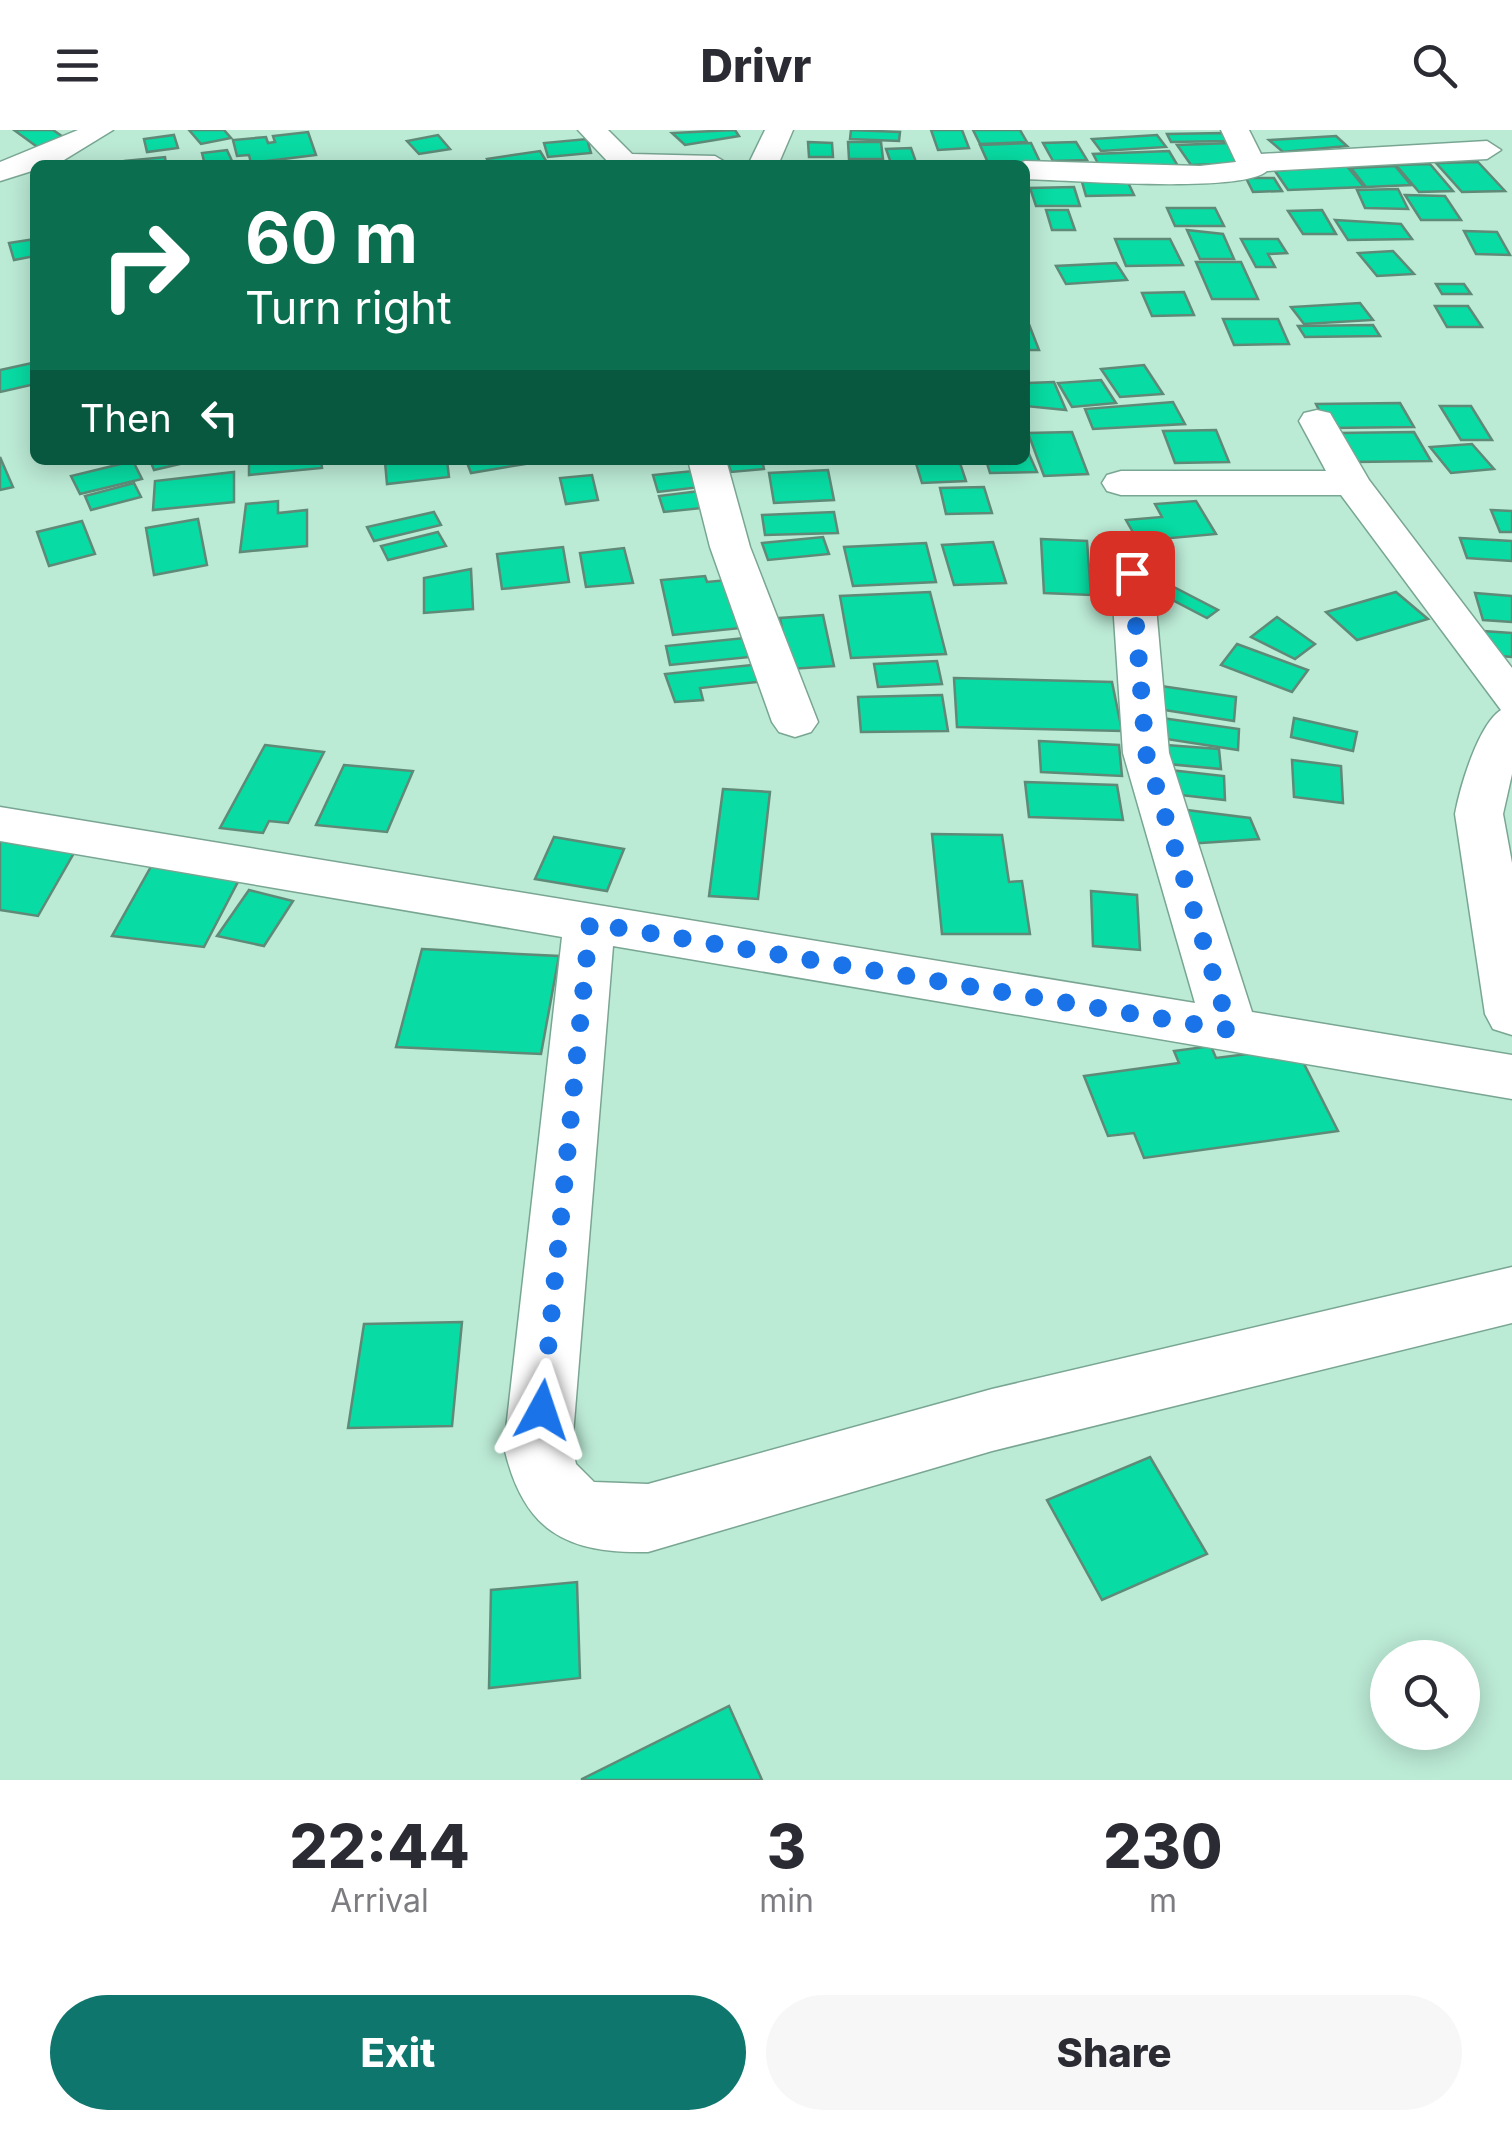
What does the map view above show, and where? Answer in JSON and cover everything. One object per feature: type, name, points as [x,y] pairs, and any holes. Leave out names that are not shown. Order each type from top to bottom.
[{"type":"street","points":[[592,130],[618,160]]},
{"type":"street","points":[[765,160],[778,130]]},
{"type":"street","points":[[1030,170],[1200,174],[1254,169],[1235,130]]},
{"type":"street","points":[[31,160],[100,139]]},
{"type":"street","points":[[1252,163],[1487,150]]},
{"type":"street","points":[[4,167],[30,160]]},
{"type":"street","points":[[1318,421],[1352,483],[1512,699]]},
{"type":"street","points":[[707,465],[730,547],[795,722]]},
{"type":"street","points":[[1121,483],[1352,483]]},
{"type":"street","points":[[1132,573],[1146,753],[1230,1030]]},
{"type":"street","points":[[1512,722],[1485,782],[1479,814],[1512,1014]]},
{"type":"street","points":[[0,824],[1512,1077]]},
{"type":"street","points":[[590,923],[538,1447],[544,1481],[570,1508],[612,1520],[648,1518],[992,1420],[1512,1295]]},
{"type":"building","points":[[14,130],[53,130],[69,141],[40,149]]},
{"type":"building","points":[[189,130],[224,130],[231,138],[201,144]]},
{"type":"building","points":[[735,130],[739,136],[685,145],[672,133]]},
{"type":"building","points":[[851,130],[900,132],[899,141],[850,139]]},
{"type":"building","points":[[931,130],[962,130],[969,148],[938,150]]},
{"type":"building","points":[[973,130],[1020,130],[1027,142],[980,144]]},
{"type":"building","points":[[308,132],[316,155],[275,160],[237,156],[233,140],[266,137],[268,143],[275,142],[273,136]]},
{"type":"building","points":[[1223,133],[1228,141],[1171,142],[1167,134]]},
{"type":"building","points":[[174,135],[178,148],[147,152],[144,139]]},
{"type":"building","points":[[438,135],[450,149],[419,154],[407,141]]},
{"type":"building","points":[[1157,135],[1166,147],[1101,151],[1092,139]]},
{"type":"building","points":[[1336,136],[1347,146],[1283,152],[1269,140]]},
{"type":"building","points":[[587,139],[591,153],[548,157],[544,143]]},
{"type":"building","points":[[808,142],[832,143],[833,157],[809,157]]},
{"type":"building","points":[[848,142],[881,142],[883,159],[849,159]]},
{"type":"building","points":[[1076,142],[1087,160],[1053,161],[1043,143]]},
{"type":"building","points":[[1031,143],[1041,164],[1030,164],[1030,160],[987,160],[980,145]]},
{"type":"building","points":[[1231,143],[1246,163],[1191,165],[1177,145]]},
{"type":"building","points":[[911,148],[915,160],[890,160],[886,149]]},
{"type":"building","points":[[227,150],[232,160],[204,160],[202,153]]},
{"type":"building","points":[[540,151],[546,160],[488,160]]},
{"type":"building","points":[[1169,151],[1178,166],[1101,169],[1093,154]]},
{"type":"building","points":[[1478,162],[1505,191],[1462,192],[1436,163]]},
{"type":"building","points":[[1430,164],[1453,191],[1419,192],[1396,165]]},
{"type":"building","points":[[1346,165],[1364,187],[1288,190],[1275,171]]},
{"type":"building","points":[[1395,166],[1411,185],[1366,187],[1351,168]]},
{"type":"building","points":[[1080,175],[1125,176],[1134,195],[1086,196]]},
{"type":"building","points":[[1246,178],[1274,178],[1282,191],[1253,192]]},
{"type":"building","points":[[1074,187],[1080,206],[1036,206],[1030,188]]},
{"type":"building","points":[[1398,189],[1408,209],[1365,208],[1357,190]]},
{"type":"building","points":[[1405,195],[1445,196],[1461,220],[1421,220]]},
{"type":"building","points":[[1167,208],[1215,208],[1224,226],[1175,226]]},
{"type":"building","points":[[1046,210],[1068,210],[1075,230],[1052,230]]},
{"type":"building","points":[[1322,210],[1336,234],[1303,234],[1288,211]]},
{"type":"building","points":[[1335,220],[1401,224],[1412,239],[1348,240]]},
{"type":"building","points":[[1187,230],[1223,234],[1234,259],[1200,259]]},
{"type":"building","points":[[1464,231],[1497,232],[1510,255],[1476,254]]},
{"type":"building","points":[[1115,239],[1170,239],[1183,265],[1126,266]]},
{"type":"building","points":[[1241,239],[1278,239],[1287,253],[1268,254],[1275,267],[1256,267]]},
{"type":"building","points":[[30,240],[30,257],[14,260],[9,243]]},
{"type":"building","points":[[1393,251],[1414,274],[1377,276],[1358,253]]},
{"type":"building","points":[[1196,262],[1241,262],[1258,299],[1212,299]]},
{"type":"building","points":[[1116,263],[1127,280],[1066,284],[1056,266]]},
{"type":"building","points":[[1436,284],[1464,284],[1471,294],[1442,294]]},
{"type":"building","points":[[1184,292],[1194,315],[1152,316],[1142,293]]},
{"type":"building","points":[[1360,303],[1373,320],[1304,324],[1291,307]]},
{"type":"building","points":[[1435,306],[1468,306],[1482,327],[1447,327]]},
{"type":"building","points":[[1223,319],[1278,319],[1289,344],[1234,345]]},
{"type":"building","points":[[1373,325],[1380,336],[1305,337],[1298,326]]},
{"type":"building","points":[[1030,327],[1039,350],[1030,350]]},
{"type":"building","points":[[30,363],[30,385],[0,392],[0,370]]},
{"type":"building","points":[[1144,365],[1163,394],[1120,397],[1101,369]]},
{"type":"building","points":[[1101,380],[1116,403],[1072,407],[1058,383]]},
{"type":"building","points":[[1054,382],[1066,410],[1030,406],[1030,383]]},
{"type":"building","points":[[1173,402],[1185,424],[1093,429],[1085,409]]},
{"type":"building","points":[[1400,403],[1414,427],[1328,428],[1316,404]]},
{"type":"building","points":[[1440,406],[1471,406],[1492,440],[1461,440]]},
{"type":"building","points":[[1216,430],[1229,462],[1175,463],[1163,431]]},
{"type":"building","points":[[1072,432],[1088,474],[1044,476],[1030,433]]},
{"type":"building","points":[[1414,432],[1431,461],[1354,462],[1339,433]]},
{"type":"building","points":[[1472,444],[1494,469],[1451,473],[1430,447]]},
{"type":"building","points":[[1030,456],[1037,472],[990,473],[988,465],[1030,465]]},
{"type":"building","points":[[0,457],[13,487],[0,490]]},
{"type":"building","points":[[116,465],[135,465],[142,479],[80,494],[71,476]]},
{"type":"building","points":[[249,465],[322,468],[249,475]]},
{"type":"building","points":[[385,465],[448,465],[449,477],[387,484]]},
{"type":"building","points":[[468,465],[519,465],[471,473]]},
{"type":"building","points":[[729,465],[763,465],[764,469],[731,472]]},
{"type":"building","points":[[917,465],[961,465],[966,481],[922,483]]},
{"type":"building","points":[[703,470],[709,486],[658,492],[653,475]]},
{"type":"building","points":[[828,470],[834,500],[774,503],[769,473]]},
{"type":"building","points":[[234,472],[234,502],[153,510],[155,481]]},
{"type":"building","points":[[592,475],[598,500],[566,504],[560,478]]},
{"type":"building","points":[[134,483],[141,497],[91,510],[85,496]]},
{"type":"building","points":[[984,487],[992,513],[946,514],[940,488]]},
{"type":"building","points":[[707,490],[712,507],[664,512],[659,496]]},
{"type":"building","points":[[278,501],[278,513],[307,510],[307,546],[240,552],[246,504]]},
{"type":"building","points":[[1196,501],[1216,534],[1138,541],[1126,520],[1162,517],[1155,504]]},
{"type":"building","points":[[1491,510],[1512,511],[1512,532],[1500,532]]},
{"type":"building","points":[[434,512],[441,525],[374,541],[367,527]]},
{"type":"building","points":[[834,512],[838,533],[765,535],[762,515]]},
{"type":"building","points":[[198,519],[207,565],[154,575],[146,528]]},
{"type":"building","points":[[82,521],[95,554],[49,566],[37,532]]},
{"type":"building","points":[[438,532],[446,546],[388,560],[381,546]]},
{"type":"building","points":[[823,537],[829,554],[768,560],[762,543]]},
{"type":"building","points":[[1460,538],[1512,541],[1512,561],[1467,558]]},
{"type":"building","points":[[1041,539],[1087,541],[1091,595],[1044,593]]},
{"type":"building","points":[[993,542],[1006,583],[954,585],[942,545]]},
{"type":"building","points":[[926,543],[936,582],[853,586],[844,547]]},
{"type":"building","points":[[563,547],[569,582],[502,589],[497,554]]},
{"type":"building","points":[[624,548],[633,583],[586,587],[580,553]]},
{"type":"building","points":[[471,569],[473,609],[424,613],[424,578]]},
{"type":"building","points":[[705,576],[707,582],[738,579],[751,627],[673,635],[661,580]]},
{"type":"building","points":[[1170,585],[1218,610],[1207,618],[1163,595]]},
{"type":"building","points":[[930,592],[946,654],[851,658],[840,596]]},
{"type":"building","points":[[1396,592],[1428,619],[1357,640],[1326,612]]},
{"type":"building","points":[[1475,593],[1512,596],[1512,622],[1483,620]]},
{"type":"building","points":[[823,615],[834,666],[790,669],[780,618]]},
{"type":"building","points":[[1277,617],[1315,644],[1295,659],[1251,637]]},
{"type":"building","points":[[1483,631],[1512,633],[1512,657],[1490,655]]},
{"type":"building","points":[[754,637],[760,656],[670,665],[666,646]]},
{"type":"building","points":[[1237,644],[1308,670],[1292,692],[1221,665]]},
{"type":"building","points":[[937,661],[942,684],[878,687],[874,664]]},
{"type":"building","points":[[761,664],[766,681],[700,688],[703,700],[675,702],[665,674]]},
{"type":"building","points":[[954,678],[1112,682],[1122,731],[957,727]]},
{"type":"building","points":[[1161,686],[1236,697],[1234,721],[1158,709]]},
{"type":"building","points":[[942,695],[948,731],[861,732],[858,697]]},
{"type":"building","points":[[1162,718],[1239,729],[1238,750],[1160,738]]},
{"type":"building","points":[[1294,718],[1357,732],[1353,751],[1291,737]]},
{"type":"building","points":[[1039,741],[1119,745],[1122,776],[1041,772]]},
{"type":"building","points":[[265,745],[324,752],[288,823],[269,821],[263,833],[220,828]]},
{"type":"building","points":[[1166,745],[1219,749],[1221,769],[1168,764]]},
{"type":"building","points":[[1292,760],[1341,766],[1343,803],[1294,797]]},
{"type":"building","points":[[344,765],[413,771],[387,832],[316,825]]},
{"type":"building","points":[[1170,770],[1224,776],[1225,800],[1171,794]]},
{"type":"building","points":[[1025,782],[1117,785],[1123,820],[1029,817]]},
{"type":"building","points":[[723,789],[770,792],[758,899],[709,896]]},
{"type":"building","points":[[1171,808],[1250,818],[1259,839],[1187,844]]},
{"type":"building","points":[[932,834],[1002,835],[1009,882],[1022,881],[1030,934],[942,934]]},
{"type":"building","points":[[554,837],[624,849],[607,891],[535,879]]},
{"type":"building","points":[[0,841],[74,853],[38,916],[0,910]]},
{"type":"building","points":[[153,863],[241,876],[204,947],[112,936]]},
{"type":"building","points":[[249,890],[293,901],[264,946],[217,936]]},
{"type":"building","points":[[1091,891],[1137,895],[1140,950],[1093,946]]},
{"type":"building","points":[[422,949],[559,956],[541,1054],[396,1047]]},
{"type":"building","points":[[1211,1046],[1216,1058],[1296,1048],[1338,1131],[1144,1158],[1134,1133],[1108,1136],[1084,1076],[1179,1063],[1174,1051]]},
{"type":"building","points":[[462,1322],[452,1426],[348,1428],[364,1324]]},
{"type":"building","points":[[1150,1457],[1207,1554],[1102,1600],[1047,1500]]},
{"type":"building","points":[[577,1582],[580,1678],[489,1688],[491,1590]]},
{"type":"building","points":[[729,1706],[762,1780],[582,1780],[582,1779]]},
{"type":"route","points":[[542,1410],[590,923],[1230,1030],[1146,753],[1132,573]]}]
